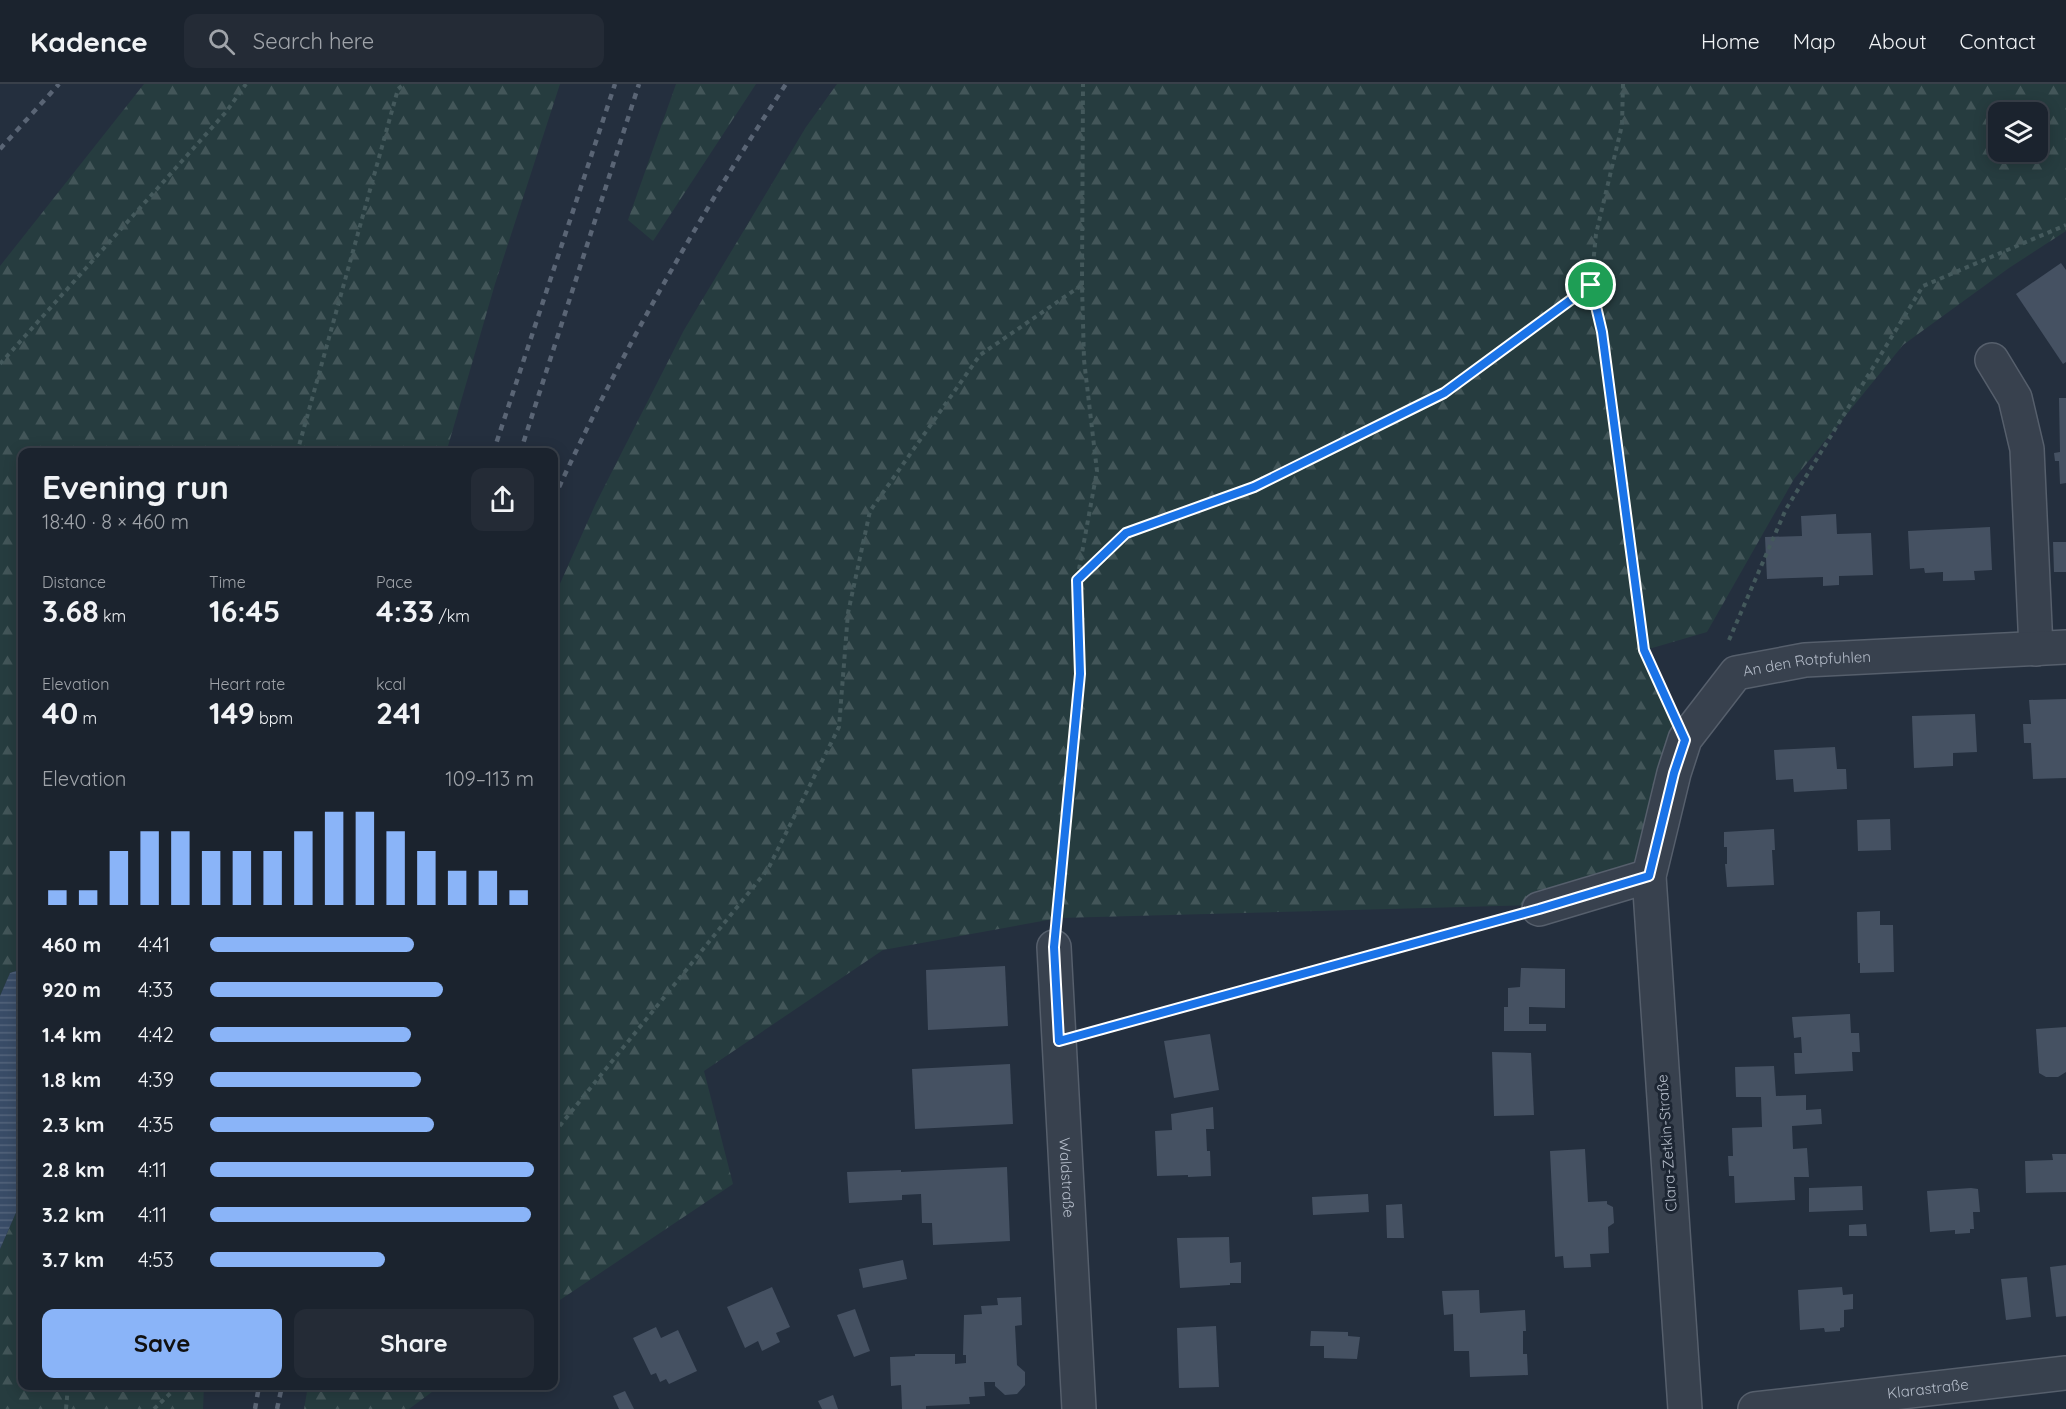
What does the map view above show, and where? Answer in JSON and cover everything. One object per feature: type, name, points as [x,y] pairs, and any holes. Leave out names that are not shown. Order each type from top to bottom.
[{"type":"street","name":"An den Rotpfuhlen","points":[[1649,876],[1674,773],[1685,740],[1736,673],[1805,660],[2051,648],[2027,448],[2015,398],[1992,360]]},
{"type":"street","points":[[1539,909],[1649,876]]},
{"type":"street","name":"Clara-Zetkin-Straße","points":[[1649,876],[1685,1409]]},
{"type":"street","name":"Waldstraße","points":[[1054,947],[1079,1409]]},
{"type":"street","name":"Klarastraße","points":[[1755,1409],[2066,1373]]},
{"type":"path","points":[[0,364],[226,112],[246,84]]},
{"type":"path","points":[[298,448],[398,89],[404,84]]},
{"type":"path","points":[[1054,947],[1080,674],[1077,580],[1097,471],[1084,360],[1083,84]]},
{"type":"path","points":[[1623,84],[1622,125],[1596,234],[1591,285],[1602,332],[1644,650],[1685,740]]},
{"type":"path","points":[[1728,641],[1786,509],[1923,286],[2066,225]]},
{"type":"path","points":[[558,1128],[768,869],[840,727],[849,613],[870,511],[980,355],[1082,285]]},
{"type":"path","points":[[1077,580],[1126,533],[1254,487],[1444,393],[1591,285]]},
{"type":"path","points":[[1059,1041],[1539,909]]},
{"type":"path","points":[[66,1409],[68,1390]]},
{"type":"path","points":[[154,1409],[174,1390]]},
{"type":"green space","points":[[144,84],[560,84],[495,284],[447,448],[18,448],[18,970],[10,973],[0,996],[0,266]]},
{"type":"green space","points":[[676,84],[756,84],[653,241],[628,220]]},
{"type":"green space","points":[[837,84],[2066,84],[2066,231],[2009,268],[1903,345],[1794,479],[1707,632],[1642,651],[1681,741],[1647,874],[1539,905],[1059,918],[883,950],[704,1071],[733,1184],[558,1301],[558,588],[596,503],[684,330],[806,127]]},
{"type":"green space","points":[[18,1208],[18,1390],[204,1390],[203,1409],[0,1409],[0,1249]]},
{"type":"green space","points":[[307,1390],[435,1390],[409,1409],[304,1409]]},
{"type":"water","points":[[18,970],[18,1208],[0,1249],[0,996],[10,973]]},
{"type":"building","points":[[2061,263],[2066,270],[2066,362],[2063,364],[2016,294]]},
{"type":"building","points":[[2059,398],[2066,398],[2066,483],[2060,484],[2059,461],[2055,461],[2054,453],[2060,452]]},
{"type":"building","points":[[1836,514],[1837,534],[1871,533],[1873,575],[1839,576],[1839,585],[1823,586],[1823,577],[1767,579],[1765,537],[1802,536],[1801,516]]},
{"type":"building","points":[[1990,527],[1992,570],[1974,571],[1975,580],[1943,581],[1943,572],[1925,573],[1924,568],[1910,569],[1908,531]]},
{"type":"building","points":[[2053,542],[2066,542],[2066,572],[2054,572]]},
{"type":"building","points":[[2066,699],[2066,778],[2033,779],[2031,743],[2024,743],[2023,724],[2031,724],[2029,700]]},
{"type":"building","points":[[1975,714],[1977,752],[1953,753],[1953,766],[1914,768],[1912,716]]},
{"type":"building","points":[[1835,747],[1837,769],[1846,769],[1847,789],[1794,792],[1793,779],[1776,780],[1774,750]]},
{"type":"building","points":[[1890,819],[1891,850],[1858,851],[1857,820]]},
{"type":"building","points":[[1774,829],[1775,850],[1772,850],[1774,885],[1727,887],[1725,864],[1727,864],[1727,847],[1724,847],[1724,832]]},
{"type":"building","points":[[1880,911],[1880,925],[1893,925],[1894,972],[1860,973],[1857,912]]},
{"type":"building","points":[[1005,966],[1008,1026],[928,1030],[926,970]]},
{"type":"building","points":[[1521,968],[1565,969],[1565,1008],[1529,1007],[1529,1024],[1546,1024],[1546,1031],[1504,1031],[1504,1007],[1508,1007],[1508,988],[1520,987]]},
{"type":"building","points":[[1850,1014],[1851,1033],[1859,1033],[1860,1052],[1852,1052],[1853,1071],[1795,1074],[1794,1053],[1802,1053],[1801,1037],[1794,1038],[1792,1017]]},
{"type":"building","points":[[2066,1027],[2066,1072],[2058,1077],[2046,1077],[2039,1073],[2036,1029]]},
{"type":"building","points":[[1210,1034],[1219,1090],[1174,1098],[1164,1041]]},
{"type":"building","points":[[1492,1052],[1531,1053],[1534,1115],[1494,1116]]},
{"type":"building","points":[[1010,1064],[1013,1124],[915,1129],[912,1069]]},
{"type":"building","points":[[1774,1066],[1776,1096],[1806,1095],[1806,1110],[1821,1109],[1822,1124],[1792,1126],[1793,1149],[1807,1148],[1809,1177],[1794,1177],[1795,1200],[1735,1203],[1734,1176],[1729,1176],[1728,1156],[1733,1156],[1732,1128],[1762,1127],[1761,1097],[1736,1097],[1735,1067]]},
{"type":"building","points":[[1213,1107],[1214,1129],[1206,1129],[1211,1176],[1157,1176],[1155,1131],[1172,1130],[1171,1114]]},
{"type":"building","points":[[1585,1149],[1588,1202],[1607,1201],[1607,1204],[1613,1207],[1614,1223],[1608,1227],[1609,1253],[1590,1254],[1591,1267],[1564,1268],[1563,1256],[1555,1257],[1550,1151]]},
{"type":"building","points":[[2052,1154],[2066,1154],[2066,1192],[2026,1193],[2025,1161],[2053,1160]]},
{"type":"building","points":[[1007,1167],[1010,1241],[933,1245],[932,1223],[922,1223],[921,1194],[902,1195],[902,1200],[849,1203],[847,1172]]},
{"type":"building","points":[[1862,1186],[1863,1210],[1809,1212],[1809,1188]]},
{"type":"building","points":[[1978,1189],[1980,1212],[1973,1212],[1974,1229],[1970,1229],[1970,1233],[1955,1234],[1955,1230],[1930,1232],[1927,1191]]},
{"type":"building","points":[[1368,1194],[1369,1212],[1313,1215],[1312,1197]]},
{"type":"building","points":[[1402,1204],[1404,1238],[1387,1238],[1386,1205]]},
{"type":"building","points":[[1866,1224],[1867,1236],[1849,1236],[1849,1225]]},
{"type":"building","points":[[1229,1237],[1230,1263],[1241,1262],[1241,1283],[1180,1288],[1177,1238]]},
{"type":"building","points":[[903,1260],[907,1279],[863,1288],[859,1269]]},
{"type":"building","points":[[2066,1265],[2066,1316],[2056,1317],[2050,1267]]},
{"type":"building","points":[[2027,1277],[2031,1317],[2006,1320],[2001,1279]]},
{"type":"building","points":[[772,1287],[790,1327],[776,1333],[780,1342],[762,1351],[758,1341],[745,1348],[727,1307]]},
{"type":"building","points":[[1842,1287],[1843,1295],[1853,1294],[1853,1309],[1844,1310],[1844,1327],[1840,1328],[1840,1331],[1825,1332],[1824,1328],[1800,1330],[1798,1290]]},
{"type":"building","points":[[1479,1290],[1480,1313],[1525,1310],[1526,1331],[1523,1331],[1523,1354],[1527,1354],[1528,1375],[1470,1377],[1469,1351],[1454,1351],[1453,1314],[1444,1315],[1442,1291]]},
{"type":"building","points":[[1021,1297],[1022,1325],[1015,1326],[1017,1365],[1025,1372],[1025,1385],[1017,1394],[1005,1395],[995,1386],[995,1382],[984,1382],[985,1396],[969,1397],[970,1404],[902,1409],[901,1385],[891,1386],[890,1357],[915,1356],[915,1354],[955,1354],[955,1364],[966,1363],[966,1355],[963,1355],[964,1315],[982,1314],[981,1306],[998,1305],[997,1298]]},
{"type":"building","points":[[855,1309],[870,1351],[854,1357],[837,1315]]},
{"type":"building","points":[[1216,1326],[1219,1387],[1179,1388],[1177,1328]]},
{"type":"building","points":[[656,1327],[661,1338],[678,1330],[697,1371],[669,1384],[666,1379],[660,1382],[656,1373],[651,1375],[633,1338]]},
{"type":"building","points":[[1311,1331],[1348,1332],[1348,1336],[1360,1337],[1357,1359],[1324,1358],[1324,1346],[1310,1346]]},
{"type":"building","points":[[625,1391],[634,1409],[619,1409],[613,1396]]},
{"type":"building","points":[[833,1395],[838,1409],[822,1409],[818,1401]]},
{"type":"railway","points":[[0,149],[59,84]]},
{"type":"railway","points":[[495,448],[615,84]]},
{"type":"railway","points":[[522,448],[639,84]]},
{"type":"railway","points":[[558,489],[606,391],[662,286],[722,184],[786,84]]},
{"type":"railway","points":[[255,1409],[258,1390]]},
{"type":"railway","points":[[277,1409],[281,1390]]},
{"type":"route","points":[[1591,285],[1602,332],[1644,650],[1685,740],[1674,773],[1649,876],[1539,909],[1059,1041],[1054,947],[1080,674],[1077,580],[1126,533],[1254,487],[1444,393],[1591,285]]}]
